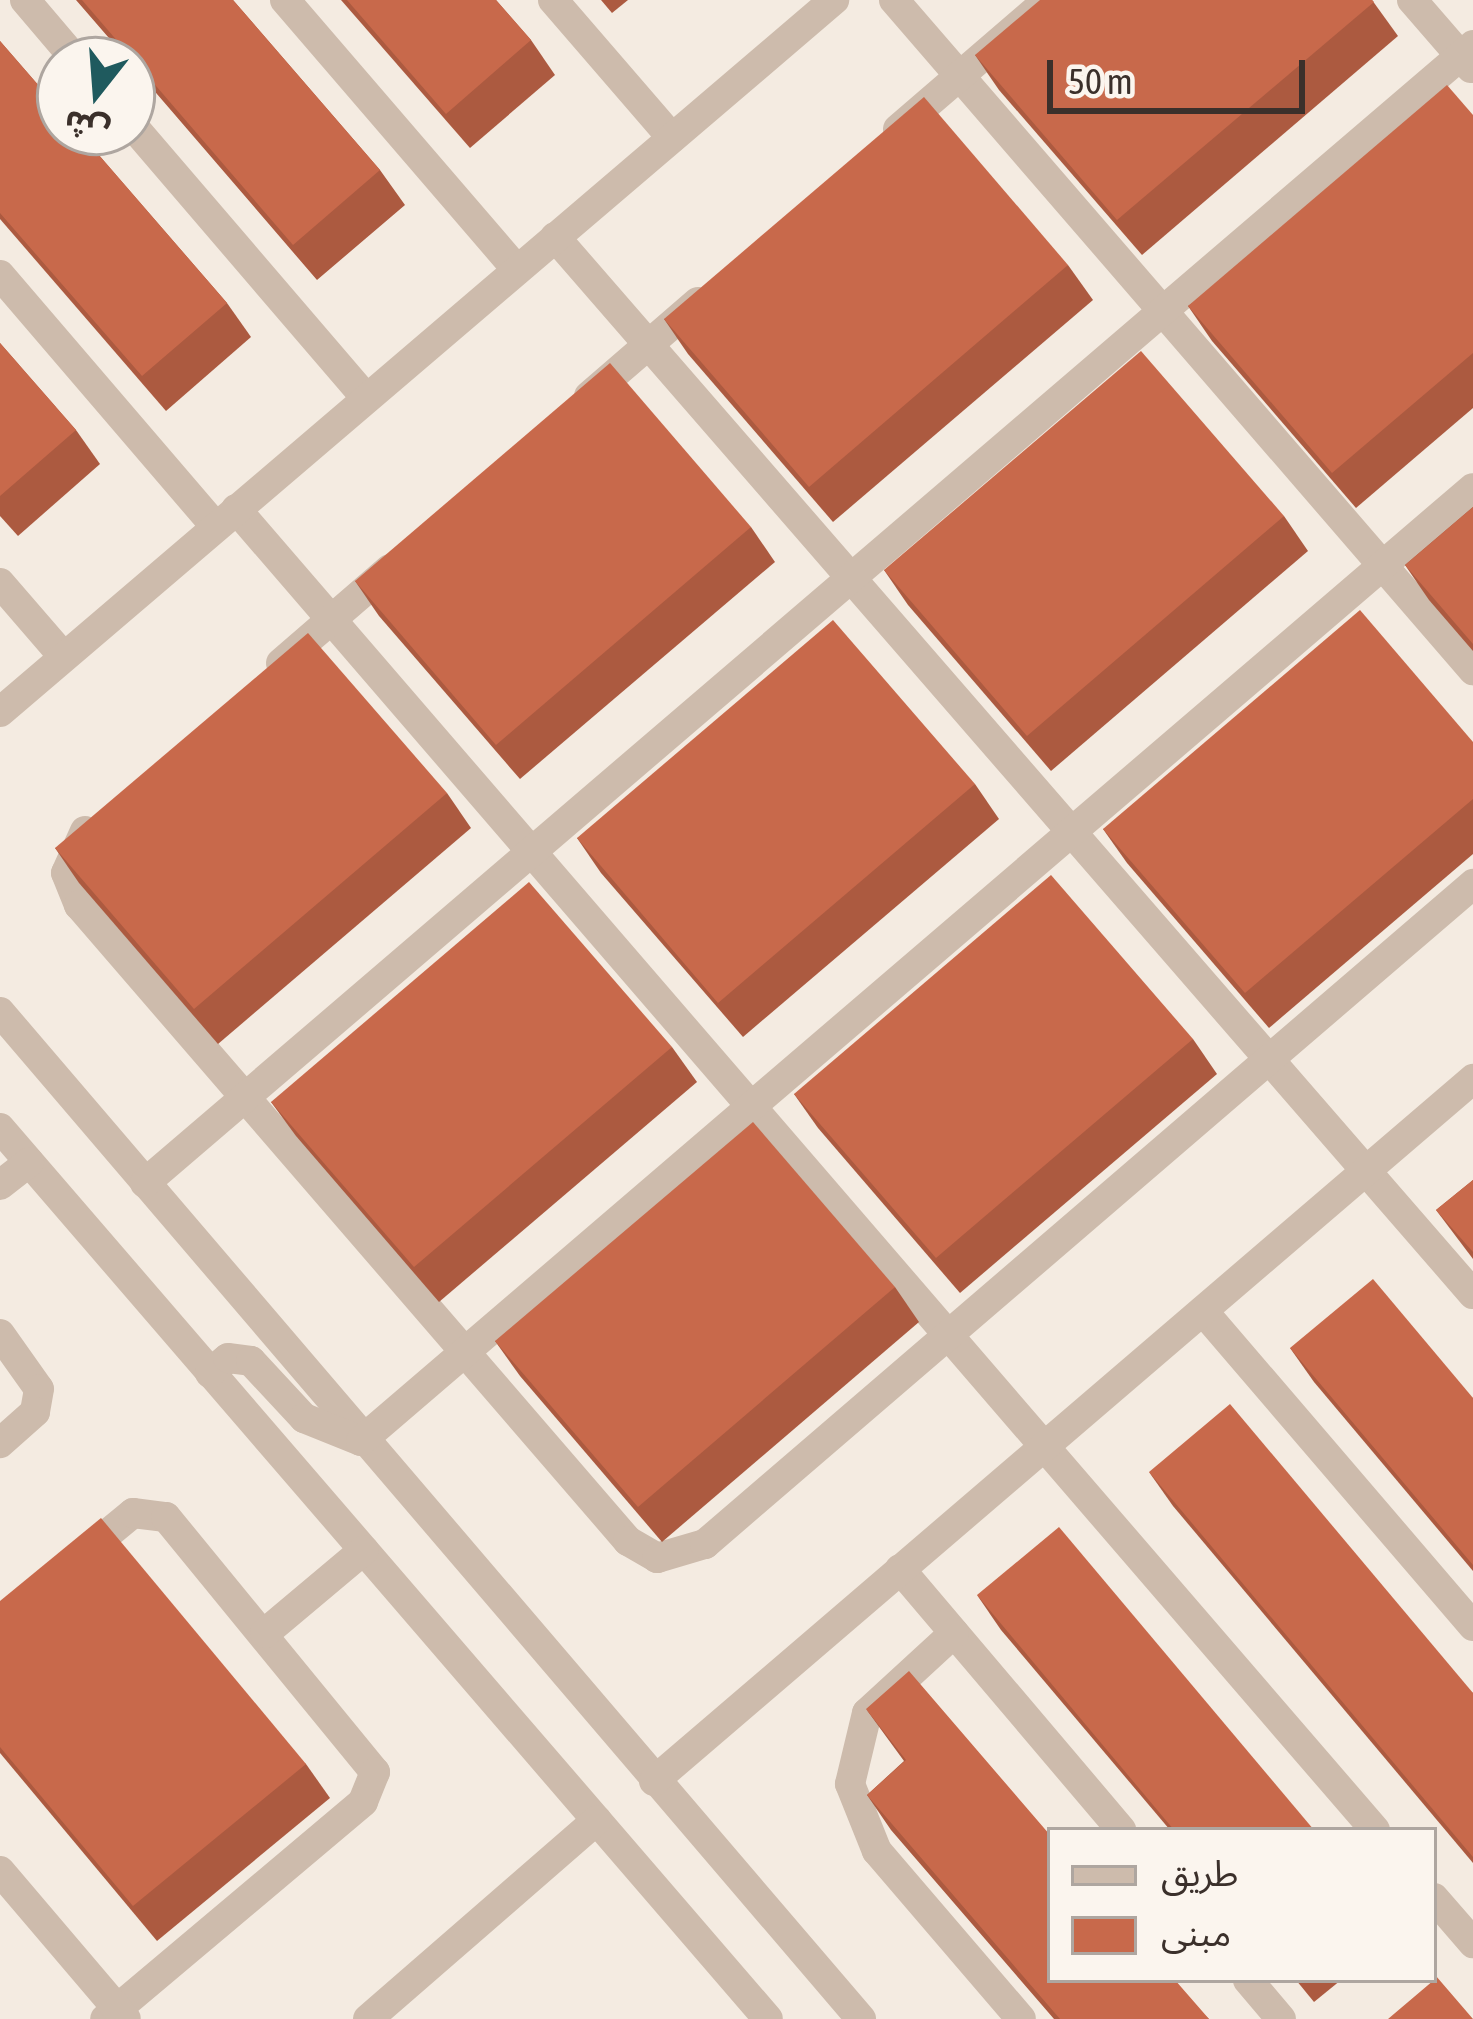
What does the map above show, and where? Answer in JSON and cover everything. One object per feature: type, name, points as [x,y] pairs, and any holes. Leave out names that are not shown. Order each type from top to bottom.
[{"type":"street","points":[[25,0],[56,36]]},
{"type":"street","points":[[285,0],[517,270]]},
{"type":"street","points":[[553,0],[672,137]]},
{"type":"street","points":[[894,0],[1473,670]]},
{"type":"street","points":[[873,151],[1048,0]]},
{"type":"street","points":[[145,1183],[1163,311],[1469,57],[1412,0]]},
{"type":"street","points":[[0,712],[824,3]]},
{"type":"street","points":[[156,153],[366,398]]},
{"type":"street","points":[[555,237],[1266,1062],[1367,1169],[1473,1294]]},
{"type":"street","points":[[0,275],[226,518],[330,621],[1372,1827]]},
{"type":"street","points":[[560,422],[718,285]]},
{"type":"street","points":[[361,1441],[1473,488]]},
{"type":"street","points":[[260,680],[418,544]]},
{"type":"street","points":[[0,584],[63,656]]},
{"type":"street","points":[[104,814],[74,841],[70,890],[628,1540],[657,1558],[674,1559],[705,1544],[1473,884]]},
{"type":"street","points":[[0,1012],[361,1441],[861,2019]]},
{"type":"street","points":[[654,1781],[1473,1079]]},
{"type":"street","points":[[0,1128],[768,2019]]},
{"type":"street","points":[[0,1185],[28,1162]]},
{"type":"street","points":[[1203,1311],[1473,1626]]},
{"type":"street","points":[[0,1334],[39,1389],[34,1412],[0,1443]]},
{"type":"street","points":[[210,1373],[228,1358],[251,1361],[304,1418],[361,1441]]},
{"type":"street","points":[[0,1871],[116,2016],[371,1794],[372,1760],[156,1512],[123,1519],[53,1580]]},
{"type":"street","points":[[266,1633],[364,1550]]},
{"type":"street","points":[[900,1569],[1118,1827]]},
{"type":"street","points":[[954,1633],[867,1713],[850,1784],[878,1851],[1021,2019]]},
{"type":"street","points":[[368,2019],[597,1820]]},
{"type":"street","points":[[1437,1901],[1473,1943]]},
{"type":"street","points":[[1250,1983],[1280,2019]]},
{"type":"building","points":[[82,0],[233,0],[380,170],[293,245],[156,86],[156,36],[113,36]]},
{"type":"building","points":[[347,0],[496,0],[531,40],[446,114]]},
{"type":"building","points":[[1040,0],[1374,2],[1117,220],[975,55]]},
{"type":"building","points":[[0,41],[36,82],[36,156],[100,156],[227,303],[142,376],[0,213]]},
{"type":"building","points":[[1447,85],[1473,115],[1473,353],[1332,473],[1188,306]]},
{"type":"building","points":[[924,97],[1068,265],[809,487],[664,319]]},
{"type":"building","points":[[0,343],[76,430],[0,496]]},
{"type":"building","points":[[1141,351],[1284,516],[1027,736],[884,570]]},
{"type":"building","points":[[610,363],[751,527],[496,745],[355,581]]},
{"type":"building","points":[[1473,507],[1473,644],[1405,565]]},
{"type":"building","points":[[1360,610],[1473,742],[1473,799],[1245,993],[1103,829]]},
{"type":"building","points":[[833,620],[975,784],[718,1003],[577,838]]},
{"type":"building","points":[[308,633],[447,793],[194,1009],[55,848]]},
{"type":"building","points":[[1051,875],[1193,1039],[936,1258],[794,1094]]},
{"type":"building","points":[[529,882],[672,1047],[414,1267],[271,1102]]},
{"type":"building","points":[[753,1122],[895,1287],[638,1507],[495,1341]]},
{"type":"building","points":[[1473,1180],[1473,1252],[1436,1210]]},
{"type":"building","points":[[1373,1279],[1473,1398],[1473,1565],[1290,1348]]},
{"type":"building","points":[[1230,1404],[1473,1693],[1473,1857],[1149,1472]]},
{"type":"building","points":[[101,1518],[306,1764],[133,1906],[0,1747],[0,1601]]},
{"type":"building","points":[[1059,1527],[1311,1827],[1171,1827],[977,1595]]},
{"type":"building","points":[[909,1671],[1047,1832],[1047,1983],[1178,1983],[1209,2019],[1060,2019],[867,1795],[906,1760],[866,1709]]},
{"type":"building","points":[[1437,1977],[1473,2019],[1388,2019],[1430,1983],[1437,1983]]}]
